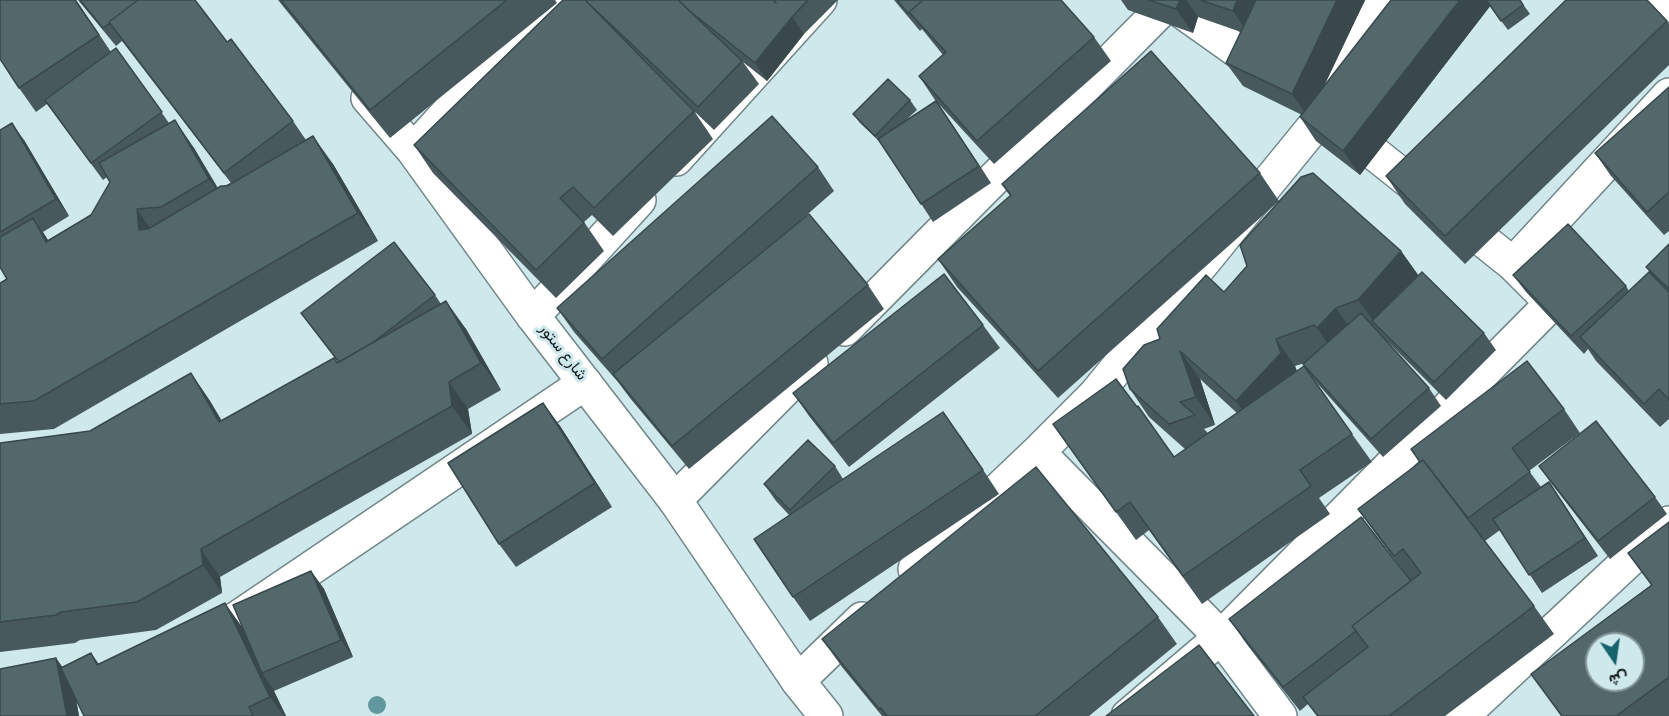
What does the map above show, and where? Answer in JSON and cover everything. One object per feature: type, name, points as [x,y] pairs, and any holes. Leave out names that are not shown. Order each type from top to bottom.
[{"type":"street","points":[[413,150],[550,0]]},
{"type":"street","points":[[533,316],[820,0]]},
{"type":"street","points":[[798,681],[1095,395],[1384,0]]},
{"type":"street","points":[[1664,0],[1669,5]]},
{"type":"street","points":[[675,500],[1168,1],[1308,102],[1512,264],[1577,326]]},
{"type":"street","name":"شارع ستور","points":[[353,80],[413,150],[533,316],[675,500],[798,681],[826,716]]},
{"type":"street","points":[[1512,264],[1669,95]]},
{"type":"street","points":[[1128,716],[1221,637],[1552,303]]},
{"type":"street","points":[[174,651],[197,645],[585,383]]},
{"type":"street","points":[[1038,452],[1221,637],[1280,716]]},
{"type":"street","points":[[1462,716],[1669,523]]},
{"type":"building","points":[[0,0],[75,0],[99,35],[19,88],[0,59]]},
{"type":"building","points":[[80,0],[138,0],[103,28]]},
{"type":"building","points":[[138,0],[195,0],[227,42],[231,39],[293,121],[224,173],[109,22]]},
{"type":"building","points":[[281,0],[507,0],[370,110]]},
{"type":"building","points":[[563,0],[585,0],[694,111],[594,208],[573,187],[560,198],[584,223],[536,270],[414,145]]},
{"type":"building","points":[[585,0],[678,0],[742,61],[698,107]]},
{"type":"building","points":[[678,0],[773,0],[776,3],[774,0],[808,0],[755,63]]},
{"type":"building","points":[[897,0],[923,0],[908,13]]},
{"type":"building","points":[[923,0],[1061,0],[1094,37],[977,141],[919,76],[946,52],[909,12]]},
{"type":"building","points":[[1149,0],[1180,0],[1176,9]]},
{"type":"building","points":[[1200,0],[1237,0],[1233,11]]},
{"type":"building","points":[[1256,0],[1337,0],[1292,94],[1226,63]]},
{"type":"building","points":[[1391,0],[1460,0],[1343,151],[1300,117]]},
{"type":"building","points":[[1488,0],[1520,0],[1523,5],[1501,21]]},
{"type":"building","points":[[1566,0],[1647,0],[1667,21],[1445,236],[1386,176]]},
{"type":"building","points":[[116,48],[162,112],[91,163],[45,100]]},
{"type":"building","points":[[1151,51],[1260,173],[1038,371],[938,259],[1011,195],[1002,184]]},
{"type":"building","points":[[888,79],[910,100],[875,136],[853,114]]},
{"type":"building","points":[[1669,87],[1669,192],[1647,212],[1595,153]]},
{"type":"building","points":[[936,101],[979,166],[921,204],[878,139]]},
{"type":"building","points":[[772,116],[818,167],[602,359],[557,308]]},
{"type":"building","points":[[175,120],[209,179],[161,207],[137,209],[139,230],[148,229],[313,136],[358,213],[34,401],[0,404],[0,283],[7,279],[0,267],[0,237],[33,218],[46,242],[91,215],[110,182],[99,163]]},
{"type":"building","points":[[12,123],[56,199],[0,232],[0,130]]},
{"type":"building","points":[[1313,173],[1401,251],[1358,300],[1336,308],[1317,328],[1314,325],[1276,339],[1281,353],[1236,401],[1180,351],[1196,397],[1180,402],[1195,415],[1169,424],[1130,389],[1123,369],[1144,345],[1160,339],[1157,329],[1206,275],[1224,292],[1247,266],[1240,245],[1301,177]]},
{"type":"building","points":[[809,214],[868,285],[672,446],[613,374]]},
{"type":"building","points":[[1568,224],[1626,286],[1571,336],[1513,275]]},
{"type":"building","points":[[394,242],[435,295],[372,343],[339,362],[301,313]]},
{"type":"building","points":[[1669,244],[1669,289],[1646,267]]},
{"type":"building","points":[[1422,272],[1484,333],[1434,382],[1372,321]]},
{"type":"building","points":[[1649,272],[1669,292],[1669,400],[1659,389],[1644,404],[1580,337]]},
{"type":"building","points":[[944,274],[983,325],[833,443],[793,393]]},
{"type":"building","points":[[446,301],[481,363],[449,382],[452,406],[201,549],[203,565],[137,602],[0,622],[0,443],[90,431],[191,373],[219,422],[334,358],[337,363]]},
{"type":"building","points":[[1361,313],[1429,388],[1371,439],[1303,364]]},
{"type":"building","points":[[1527,361],[1564,409],[1512,448],[1530,472],[1468,518],[1423,460],[1420,462],[1411,449]]},
{"type":"building","points":[[1304,366],[1352,434],[1300,470],[1311,486],[1183,576],[1130,502],[1116,512],[1053,424],[1116,379],[1174,457]]},
{"type":"building","points":[[543,403],[595,483],[499,544],[448,463]]},
{"type":"building","points":[[943,412],[983,470],[793,597],[754,539]]},
{"type":"building","points":[[1596,421],[1655,497],[1598,541],[1539,466]]},
{"type":"building","points":[[808,440],[835,466],[790,510],[764,484]]},
{"type":"building","points":[[1423,460],[1534,606],[1389,716],[1318,716],[1303,697],[1368,647],[1352,626],[1421,573],[1403,549],[1394,556],[1358,509]]},
{"type":"building","points":[[1036,467],[1158,617],[1035,716],[887,716],[822,639]]},
{"type":"building","points":[[1549,482],[1585,538],[1529,575],[1493,519]]},
{"type":"building","points":[[1361,517],[1411,581],[1352,626],[1356,631],[1283,687],[1229,619]]},
{"type":"building","points":[[1669,522],[1669,677],[1616,716],[1562,716],[1531,674],[1585,634],[1585,692],[1645,692],[1645,632],[1588,632],[1652,585],[1628,553]]},
{"type":"building","points":[[311,571],[341,640],[262,673],[233,605]]},
{"type":"building","points":[[225,603],[270,697],[249,707],[253,716],[84,716],[61,668],[91,653],[97,665]]},
{"type":"building","points":[[1199,645],[1254,716],[1106,716]]},
{"type":"building","points":[[56,658],[67,716],[0,716],[0,669]]}]
